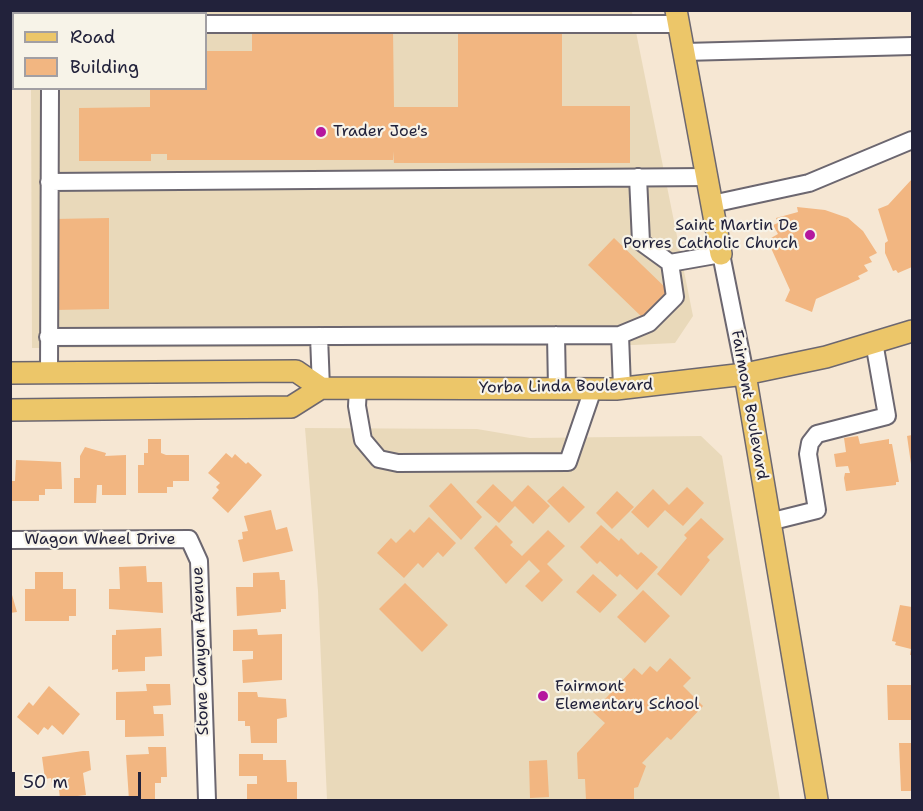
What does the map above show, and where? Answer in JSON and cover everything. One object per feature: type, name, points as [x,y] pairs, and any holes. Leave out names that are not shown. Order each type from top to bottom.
[{"type":"main road","name":"Fairmont Boulevard","points":[[677,17],[721,254]]},
{"type":"main road","name":"Yorba Linda Boulevard","points":[[321,388],[621,388],[745,374],[826,357],[912,331]]},
{"type":"main road","points":[[10,373],[296,371],[321,388],[291,407],[10,410]]},
{"type":"main road","name":"Fairmont Boulevard","points":[[745,374],[817,801]]},
{"type":"street","points":[[207,24],[677,17]]},
{"type":"street","points":[[684,52],[912,46]]},
{"type":"street","points":[[49,373],[50,90]]},
{"type":"street","points":[[712,204],[809,183],[912,140]]},
{"type":"street","points":[[48,337],[620,335],[649,323],[675,297],[670,263],[641,242],[638,177]]},
{"type":"street","points":[[49,182],[707,177]]},
{"type":"street","points":[[670,263],[721,254]]},
{"type":"street","name":"Fairmont Boulevard","points":[[721,254],[745,374]]},
{"type":"street","points":[[556,335],[557,389]]},
{"type":"street","points":[[620,335],[621,388]]},
{"type":"street","points":[[319,336],[321,388]]},
{"type":"street","points":[[769,522],[817,510],[808,454],[810,443],[817,434],[887,416],[874,342]]},
{"type":"street","points":[[358,388],[357,406],[363,440],[379,459],[398,463],[568,462],[593,389]]},
{"type":"street","name":"Wagon Wheel Drive","points":[[10,540],[189,539]]},
{"type":"street","name":"Stone Canyon Avenue","points":[[189,539],[199,561],[207,801]]},
{"type":"shaded area","points":[[30,11],[632,12],[693,316],[675,343],[634,345],[32,348],[31,90],[207,90],[207,12]]},
{"type":"shaded area","name":"Fairmont Elementary School","points":[[305,428],[477,429],[530,438],[701,436],[722,456],[780,800],[327,800],[318,591]]},
{"type":"building","points":[[252,30],[393,30],[394,107],[458,107],[458,30],[562,30],[562,106],[630,106],[630,163],[394,163],[393,151],[393,160],[167,160],[167,154],[151,154],[151,161],[79,161],[79,108],[150,107],[150,90],[207,90],[207,51],[252,51]]},
{"type":"building","points":[[912,179],[912,267],[898,273],[896,270],[893,271],[885,253],[885,243],[888,241],[878,209],[888,205]]},
{"type":"building","points":[[797,207],[825,210],[848,218],[863,231],[877,253],[869,257],[872,262],[864,265],[868,271],[858,276],[860,279],[816,299],[812,312],[785,301],[790,290],[771,248],[775,246],[771,238],[778,234],[773,225],[778,223],[776,218],[798,212]]},
{"type":"building","points":[[109,218],[109,309],[54,310],[54,219]]},
{"type":"building","points":[[614,238],[670,292],[644,319],[588,265]]},
{"type":"building","points":[[912,435],[912,463],[911,464],[907,436]]},
{"type":"building","points":[[858,436],[860,444],[889,439],[899,482],[896,482],[896,485],[846,491],[844,478],[845,473],[850,473],[848,466],[836,467],[834,454],[846,452],[844,438]]},
{"type":"building","points":[[148,439],[161,439],[161,453],[166,455],[189,455],[189,481],[173,481],[173,487],[167,487],[167,493],[138,493],[138,465],[144,465],[144,453],[148,453]]},
{"type":"building","points":[[85,447],[106,453],[105,456],[126,455],[126,495],[102,495],[102,485],[97,485],[96,503],[74,503],[74,478],[80,478],[80,456]]},
{"type":"building","points":[[226,453],[232,458],[235,454],[262,475],[228,513],[212,498],[219,490],[216,487],[220,483],[208,473]]},
{"type":"building","points":[[16,460],[61,462],[62,489],[45,489],[45,495],[39,495],[39,501],[10,501],[10,481],[15,481]]},
{"type":"building","points":[[451,483],[482,517],[461,540],[429,506]]},
{"type":"building","points":[[493,484],[512,502],[528,485],[550,506],[533,524],[515,506],[499,523],[476,502]]},
{"type":"building","points":[[563,486],[585,507],[569,523],[547,501]]},
{"type":"building","points":[[687,487],[704,503],[683,526],[665,510],[648,528],[631,512],[653,489],[669,505]]},
{"type":"building","points":[[617,491],[634,507],[612,529],[596,513]]},
{"type":"building","points":[[271,510],[276,530],[287,527],[293,551],[243,562],[238,540],[243,539],[242,532],[248,531],[244,516]]},
{"type":"building","points":[[429,517],[456,543],[443,557],[438,552],[423,568],[418,563],[404,578],[377,553],[391,538],[396,543],[410,529],[414,533]]},
{"type":"building","points":[[701,518],[724,539],[707,557],[710,560],[681,596],[657,574],[687,538],[684,535]]},
{"type":"building","points":[[496,525],[513,542],[510,545],[522,556],[548,530],[565,546],[547,564],[563,580],[542,602],[525,586],[540,571],[529,560],[506,584],[474,548]]},
{"type":"building","points":[[601,525],[619,541],[621,538],[638,555],[641,552],[658,567],[637,590],[620,574],[617,577],[600,561],[597,564],[580,547]]},
{"type":"building","points":[[146,566],[147,582],[162,582],[163,613],[109,609],[109,589],[120,589],[119,567]]},
{"type":"building","points":[[35,572],[63,572],[63,589],[76,589],[76,616],[69,616],[69,621],[25,621],[25,589],[35,589]]},
{"type":"building","points":[[279,572],[280,580],[285,580],[286,609],[281,609],[281,612],[237,616],[236,587],[253,587],[253,573]]},
{"type":"building","points":[[593,574],[617,595],[600,613],[576,592]]},
{"type":"building","points":[[405,583],[448,625],[422,652],[379,609]]},
{"type":"building","points":[[10,588],[17,612],[10,613]]},
{"type":"building","points":[[643,590],[670,616],[645,643],[617,617]]},
{"type":"building","points":[[900,605],[912,607],[912,655],[910,655],[911,649],[895,645],[896,642],[892,641]]},
{"type":"building","points":[[161,628],[162,656],[145,657],[145,671],[118,672],[118,669],[112,670],[112,635],[116,635],[116,630]]},
{"type":"building","points":[[257,629],[258,635],[282,634],[282,680],[243,683],[242,660],[253,659],[253,651],[233,651],[233,630]]},
{"type":"building","points":[[670,658],[691,678],[683,686],[703,706],[671,740],[667,737],[642,763],[646,766],[638,787],[634,788],[634,800],[586,800],[585,779],[578,779],[577,753],[605,723],[593,712],[634,668],[642,675],[650,666],[657,672]]},
{"type":"building","points":[[146,684],[170,684],[171,705],[153,706],[154,714],[163,714],[164,736],[125,737],[125,720],[116,720],[116,692],[147,691]]},
{"type":"building","points":[[887,685],[912,685],[912,720],[888,720]]},
{"type":"building","points":[[49,686],[80,714],[63,735],[52,725],[48,730],[44,727],[38,735],[17,717],[29,702],[33,706]]},
{"type":"building","points":[[238,692],[257,692],[258,697],[286,699],[287,717],[277,719],[277,743],[251,743],[250,726],[245,726],[245,721],[238,721]]},
{"type":"building","points":[[899,743],[912,743],[912,791],[901,791]]},
{"type":"building","points":[[148,747],[166,747],[167,777],[161,777],[161,783],[155,783],[155,799],[129,800],[126,755],[149,754]]},
{"type":"building","points":[[89,751],[91,770],[83,773],[86,795],[60,798],[58,782],[52,783],[51,778],[45,779],[42,757]]},
{"type":"building","points":[[239,754],[263,754],[263,760],[286,760],[287,782],[297,782],[297,800],[247,800],[247,784],[257,784],[257,776],[239,776]]},
{"type":"building","points":[[547,760],[549,797],[530,798],[529,761]]},
{"type":"place","name":"Trader Joe's","points":[[321,132]]},
{"type":"place","name":"Saint Martin De Porres Catholic Church","points":[[810,235]]},
{"type":"place","name":"Fairmont Elementary School","points":[[543,696]]}]
